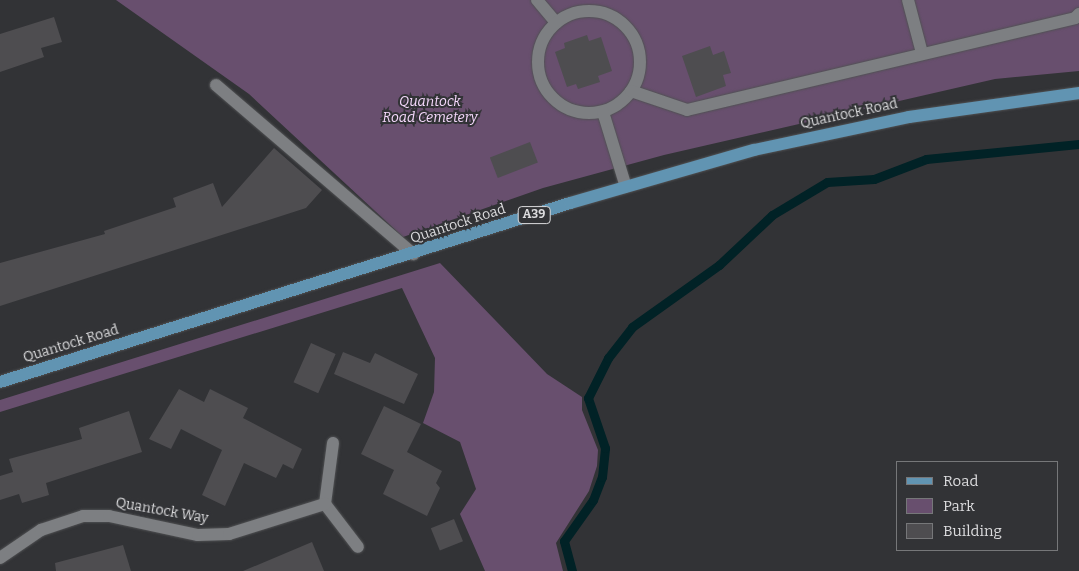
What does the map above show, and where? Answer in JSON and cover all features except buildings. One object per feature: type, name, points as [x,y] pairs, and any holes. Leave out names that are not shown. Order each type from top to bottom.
[{"type":"main road","name":"Quantock Road","points":[[0,382],[626,187],[754,150],[900,119],[1079,93]]},
{"type":"street","points":[[537,0],[556,23]]},
{"type":"street","points":[[908,0],[922,53]]},
{"type":"street","points":[[602,12],[629,30],[640,60],[631,91],[620,103],[603,112],[571,110],[556,101],[544,88],[538,71],[539,54],[544,37],[556,23],[570,15],[602,12]]},
{"type":"street","points":[[631,91],[687,110],[1075,18],[1079,14]]},
{"type":"street","points":[[216,85],[413,254]]},
{"type":"street","points":[[603,112],[626,187]]},
{"type":"street","points":[[332,443],[325,504],[358,547]]},
{"type":"street","name":"Quantock Way","points":[[0,558],[41,530],[83,516],[109,516],[198,535],[221,535],[325,504]]},
{"type":"green space","name":"Quantock Road Cemetery","points":[[116,0],[1079,0],[1079,71],[995,79],[664,155],[543,188],[403,237],[249,94]]},
{"type":"green space","points":[[440,263],[547,374],[582,397],[582,410],[598,450],[597,466],[589,491],[556,543],[563,571],[485,571],[460,514],[476,489],[460,442],[423,423],[434,392],[435,358],[402,288],[0,412],[0,400]]},
{"type":"waterway","points":[[572,571],[564,541],[593,500],[602,477],[605,448],[588,398],[608,358],[632,327],[719,265],[772,215],[827,182],[874,179],[926,159],[1079,144]]}]
